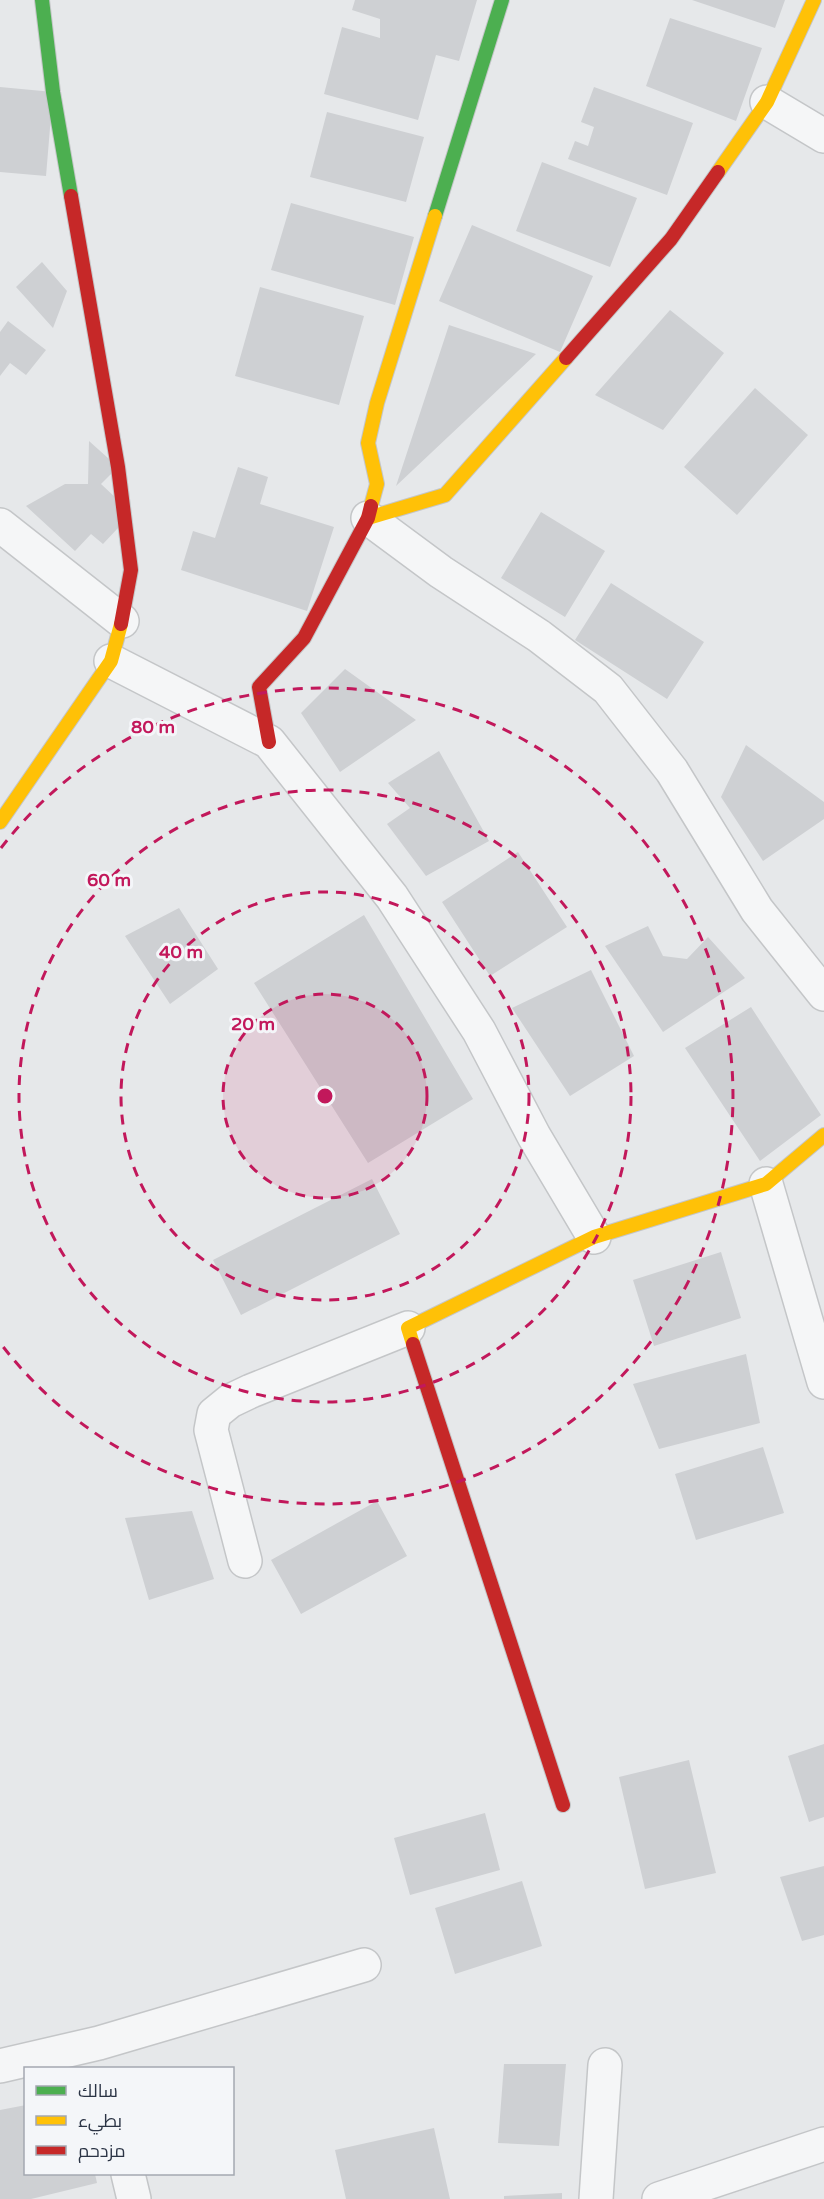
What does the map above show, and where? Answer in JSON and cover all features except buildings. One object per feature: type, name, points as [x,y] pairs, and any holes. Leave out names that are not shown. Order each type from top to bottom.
[{"type":"street","points":[[0,822],[111,661],[122,621],[130,570],[118,467],[53,92],[42,0]]},
{"type":"street","points":[[269,742],[259,687],[304,638],[368,518],[377,483],[368,443],[377,403],[502,0]]},
{"type":"street","points":[[368,518],[445,495],[671,239],[767,102],[814,0]]},
{"type":"street","points":[[767,102],[824,136]]},
{"type":"street","points":[[368,518],[441,572],[539,636],[608,689],[672,771],[757,910],[824,994]]},
{"type":"street","points":[[0,525],[122,621]]},
{"type":"street","points":[[111,661],[269,742],[392,897],[479,1031],[534,1136],[594,1237]]},
{"type":"street","points":[[245,1561],[211,1430],[214,1414],[230,1401],[408,1328],[594,1237],[766,1184],[824,1135]]},
{"type":"street","points":[[766,1184],[824,1382]]},
{"type":"street","points":[[408,1328],[563,1805]]},
{"type":"street","points":[[0,2066],[102,2056],[364,1965]]},
{"type":"street","points":[[596,2199],[605,2065]]},
{"type":"street","points":[[659,2199],[824,2144]]},
{"type":"street","points":[[128,2175],[134,2199]]},
{"type":"traffic: fast","points":[[42,0],[53,92],[71,196]]},
{"type":"traffic: fast","points":[[435,216],[502,0]]},
{"type":"traffic: slow","points":[[718,172],[767,102],[814,0]]},
{"type":"traffic: slow","points":[[371,506],[377,484],[368,443],[377,403],[435,216]]},
{"type":"traffic: slow","points":[[368,518],[445,495],[566,358]]},
{"type":"traffic: slow","points":[[0,822],[111,661],[121,624]]},
{"type":"traffic: slow","points":[[413,1344],[408,1328],[594,1237],[766,1184],[824,1135]]},
{"type":"traffic: jam","points":[[566,358],[671,239],[718,172]]},
{"type":"traffic: jam","points":[[71,196],[118,467],[131,570],[121,624]]},
{"type":"traffic: jam","points":[[269,742],[259,687],[304,638],[368,518],[371,506]]},
{"type":"traffic: jam","points":[[413,1344],[563,1805]]}]
